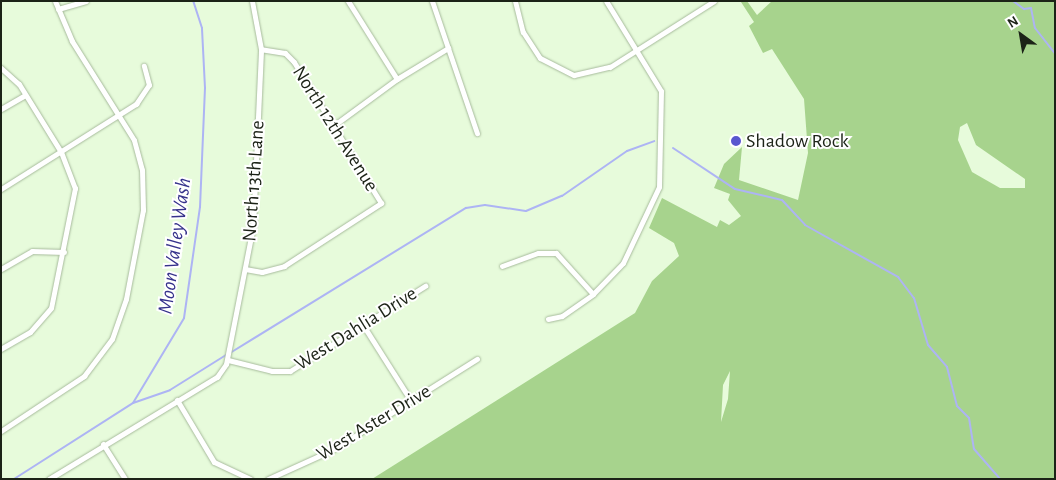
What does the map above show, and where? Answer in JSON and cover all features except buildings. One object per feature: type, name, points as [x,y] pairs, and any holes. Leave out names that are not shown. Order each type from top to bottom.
[{"type":"street","points":[[1,431],[84,376],[120,321],[144,188],[136,148],[120,116],[72,41],[55,1]]},
{"type":"street","points":[[58,9],[86,1]]},
{"type":"street","name":"North 13th Lane","points":[[228,359],[254,227],[261,49],[252,1]]},
{"type":"street","points":[[348,1],[396,79]]},
{"type":"street","points":[[432,1],[476,133]]},
{"type":"street","points":[[515,1],[531,48],[563,73],[599,72],[637,51],[714,1]]},
{"type":"street","points":[[548,319],[562,316],[593,294],[630,252],[659,187],[661,91],[606,1]]},
{"type":"street","points":[[333,126],[396,79],[448,48]]},
{"type":"street","name":"North 12th Avenue","points":[[245,269],[262,272],[284,266],[380,203],[289,56],[261,49]]},
{"type":"street","points":[[1,189],[120,116],[136,104],[149,85],[144,66]]},
{"type":"street","points":[[1,68],[25,94],[61,152],[75,188],[64,252],[46,315],[1,350]]},
{"type":"street","points":[[1,109],[25,94]]},
{"type":"street","points":[[1,269],[32,251],[64,252]]},
{"type":"street","points":[[502,266],[538,253],[556,253],[593,294]]},
{"type":"street","name":"West Dahlia Drive","points":[[228,359],[272,371],[290,371],[425,286]]},
{"type":"street","points":[[362,325],[411,401]]},
{"type":"street","points":[[49,479],[103,444],[217,377],[228,359]]},
{"type":"street","name":"West Aster Drive","points":[[268,479],[334,450],[477,359]]},
{"type":"street","points":[[177,400],[210,458],[250,479]]},
{"type":"street","points":[[103,444],[125,479]]},
{"type":"green space","points":[[747,1],[757,15],[772,1],[1055,1],[1055,479],[372,479],[635,313],[652,281],[679,256],[674,243],[649,228],[662,198],[717,227],[720,220],[729,225],[741,216],[728,200],[730,194],[714,188],[724,164],[742,147],[739,180],[798,200],[808,153],[804,99],[772,49],[763,53],[749,26],[754,22],[741,2]],"holes":[[[967,123],[976,145],[1025,179],[1025,188],[1000,188],[972,172],[958,140],[960,127]],[[730,371],[728,399],[721,422],[723,385]]]},
{"type":"waterway","name":"Moon Valley Wash","points":[[14,479],[133,403],[184,318],[200,207],[205,88],[202,28],[193,1]]},
{"type":"waterway","points":[[1013,1],[1024,9],[1031,8],[1035,28],[1055,54]]},
{"type":"waterway","points":[[230,353],[466,208],[485,205],[526,211],[562,196],[627,151],[654,141]]},
{"type":"waterway","points":[[673,148],[735,189],[782,200],[805,225],[898,277],[914,298],[928,345],[947,367],[957,406],[969,418],[974,449],[1000,479]]},
{"type":"waterway","points":[[133,403],[170,390],[226,355]]},
{"type":"place","name":"Shadow Rock","points":[[736,141]]}]
